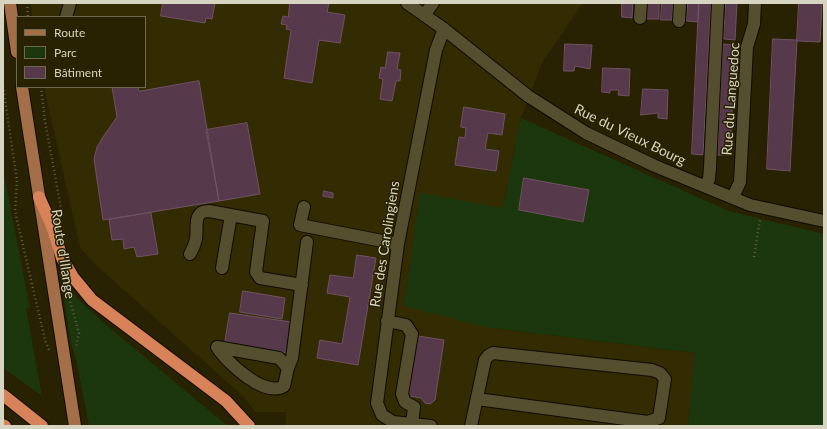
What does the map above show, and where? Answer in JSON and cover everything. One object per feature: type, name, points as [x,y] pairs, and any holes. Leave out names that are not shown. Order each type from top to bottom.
[{"type":"highway","points":[[39,197],[52,226],[62,258],[73,277],[92,300],[226,402],[249,426]]},
{"type":"highway","points":[[3,395],[42,426]]},
{"type":"main road","points":[[10,3],[16,45]]},
{"type":"main road","name":"Route d'Illange","points":[[22,88],[74,426]]},
{"type":"street","points":[[66,16],[70,3]]},
{"type":"street","name":"Rue du Vieux Bourg","points":[[407,3],[425,14],[528,96],[586,133],[655,166],[761,208],[824,221]]},
{"type":"street","points":[[425,14],[432,3]]},
{"type":"street","points":[[640,18],[641,3]]},
{"type":"street","points":[[679,21],[680,3]]},
{"type":"street","points":[[705,186],[710,167],[718,3]]},
{"type":"street","name":"Rue du Languedoc","points":[[733,197],[740,182],[747,46],[754,24],[755,3]]},
{"type":"street","name":"Rue des Carolingiens","points":[[431,426],[393,422],[382,415],[377,403],[398,244],[436,50],[444,29]]},
{"type":"street","points":[[304,207],[300,225],[398,244]]},
{"type":"street","points":[[190,254],[195,245],[197,217],[200,213],[209,211],[264,221],[256,272],[260,278],[302,285]]},
{"type":"street","points":[[222,268],[231,215]]},
{"type":"street","points":[[288,368],[279,358],[217,347],[224,358],[262,387],[276,389],[284,386],[292,358],[308,242]]},
{"type":"street","points":[[387,321],[406,325],[412,334],[402,394],[405,402],[414,406],[412,424]]},
{"type":"street","points":[[471,426],[485,360],[488,356],[493,354],[652,370],[660,373],[665,379],[659,418],[648,422],[477,399]]},
{"type":"path","points":[[27,3],[28,16]]},
{"type":"path","points":[[3,86],[17,180],[14,211],[45,340],[51,354]]},
{"type":"path","points":[[41,88],[62,215]]},
{"type":"path","points":[[754,257],[761,208]]},
{"type":"shaded area","points":[[31,3],[583,3],[542,63],[521,118],[503,208],[485,327],[696,353],[688,426],[286,426],[286,412],[255,412],[245,398],[98,267],[80,248],[44,88],[146,88],[146,16],[32,16]]},
{"type":"green space","points":[[521,118],[729,211],[824,234],[824,426],[688,426],[695,353],[485,327],[404,306],[420,193],[503,208]]},
{"type":"green space","points":[[3,169],[30,309],[26,308],[42,396],[3,368]]},
{"type":"green space","points":[[60,274],[78,299],[104,323],[228,426],[89,426],[77,363],[71,344]]},
{"type":"building","points":[[163,3],[215,3],[212,19],[206,18],[205,23],[161,16]]},
{"type":"building","points":[[290,3],[329,3],[327,12],[345,15],[340,43],[319,40],[312,83],[284,78],[291,30],[286,29],[287,25],[281,24],[283,16],[288,17]]},
{"type":"building","points":[[622,3],[633,3],[632,18],[622,17]]},
{"type":"building","points":[[648,3],[659,3],[659,19],[647,19]]},
{"type":"building","points":[[662,3],[673,3],[672,20],[661,20]]},
{"type":"building","points":[[688,3],[699,3],[698,22],[687,21]]},
{"type":"building","points":[[699,3],[711,3],[703,155],[692,154]]},
{"type":"building","points":[[726,3],[737,3],[735,40],[724,39]]},
{"type":"building","points":[[799,3],[822,3],[820,42],[797,41]]},
{"type":"building","points":[[773,39],[797,40],[790,171],[767,169]]},
{"type":"building","points":[[565,44],[592,45],[590,69],[575,66],[574,71],[564,71]]},
{"type":"building","points":[[723,44],[735,45],[730,155],[718,155]]},
{"type":"building","points":[[388,52],[400,53],[397,69],[401,70],[400,81],[396,81],[392,101],[380,99],[383,79],[379,78],[381,67],[385,68]]},
{"type":"building","points":[[603,68],[630,69],[629,96],[618,95],[619,90],[610,90],[610,93],[602,92]]},
{"type":"building","points":[[199,81],[219,201],[103,220],[94,159],[97,147],[117,117],[112,88],[138,88],[139,91]]},
{"type":"building","points":[[643,89],[668,90],[667,119],[658,118],[658,113],[641,115]]},
{"type":"building","points":[[464,107],[505,114],[502,135],[488,133],[485,149],[499,151],[496,171],[455,165],[459,137],[465,138],[466,128],[461,127]]},
{"type":"building","points":[[247,123],[260,194],[219,201],[206,130]]},
{"type":"building","points":[[524,178],[589,190],[583,222],[519,210]]},
{"type":"building","points":[[324,191],[333,193],[333,198],[323,196]]},
{"type":"building","points":[[151,213],[158,254],[137,257],[134,247],[124,249],[123,239],[112,240],[109,220]]},
{"type":"building","points":[[357,255],[376,258],[358,365],[317,358],[320,340],[342,344],[350,297],[327,293],[330,275],[353,278]]},
{"type":"building","points":[[243,291],[285,298],[282,319],[240,312]]},
{"type":"building","points":[[230,313],[291,322],[287,353],[225,343]]},
{"type":"building","points":[[418,336],[444,340],[435,400],[430,404],[425,403],[421,398],[409,396]]}]
